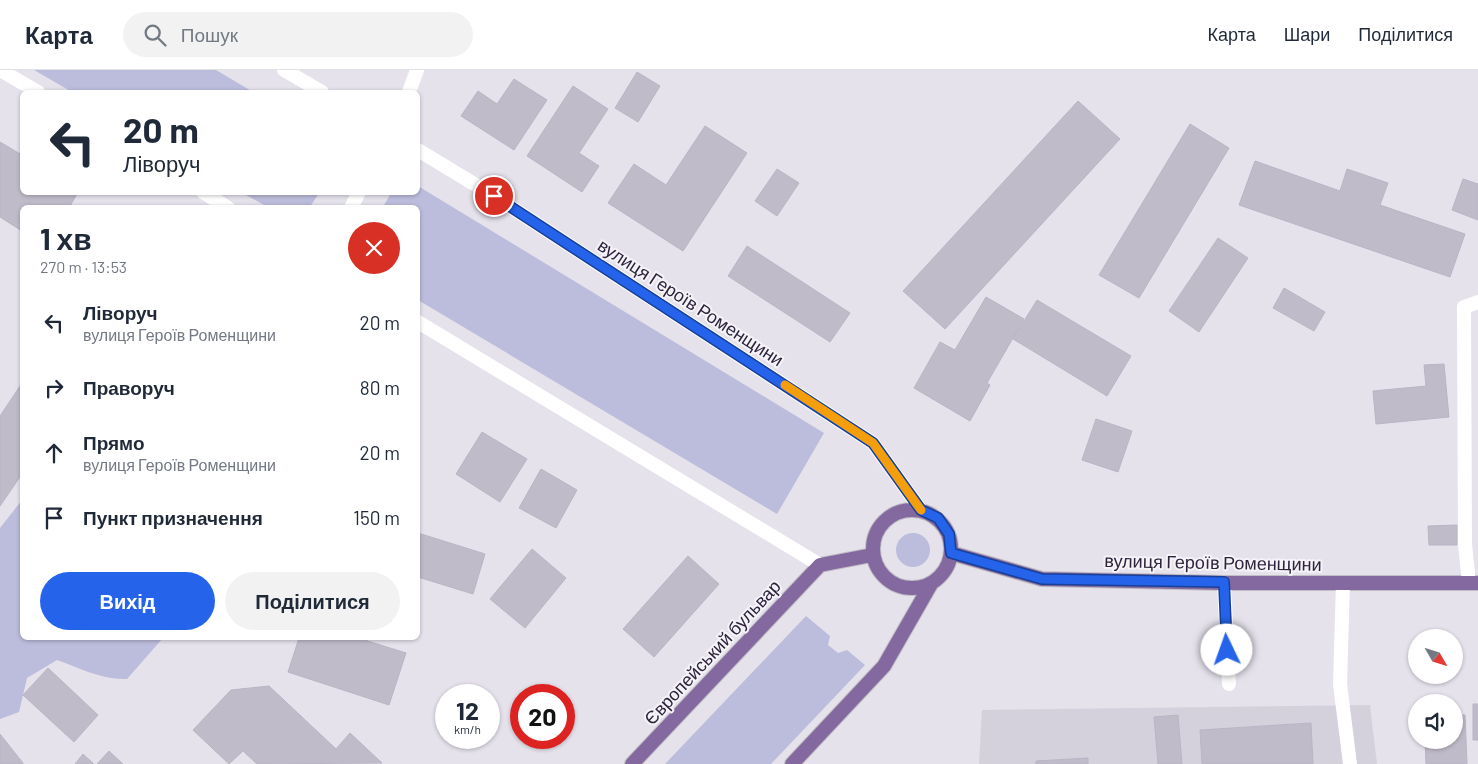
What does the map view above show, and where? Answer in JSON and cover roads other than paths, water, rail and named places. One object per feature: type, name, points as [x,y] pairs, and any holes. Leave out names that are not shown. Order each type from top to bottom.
[{"type":"main road","points":[[792,764],[884,666],[931,584],[945,571],[951,553],[949,534],[938,518],[921,510],[901,510],[885,520],[874,536],[872,555],[879,572],[894,585],[913,589],[931,584]]},
{"type":"main road","name":"вулиця Героїв Роменщини","points":[[951,553],[1042,579],[1473,583]]},
{"type":"main road","points":[[820,565],[872,555]]},
{"type":"main road","name":"Європейський бульвар","points":[[632,764],[820,565]]},
{"type":"street","points":[[0,70],[35,90]]},
{"type":"street","points":[[284,70],[319,90]]},
{"type":"street","points":[[410,90],[417,70]]},
{"type":"street","name":"вулиця Героїв Роменщини","points":[[420,151],[494,196],[873,443],[921,510]]},
{"type":"street","points":[[208,195],[223,205]]},
{"type":"street","points":[[1473,583],[1465,544],[1464,307],[1478,302]]},
{"type":"street","points":[[420,323],[820,565]]},
{"type":"street","points":[[1224,582],[1229,684]]},
{"type":"street","points":[[1342,583],[1340,684],[1350,764]]}]
